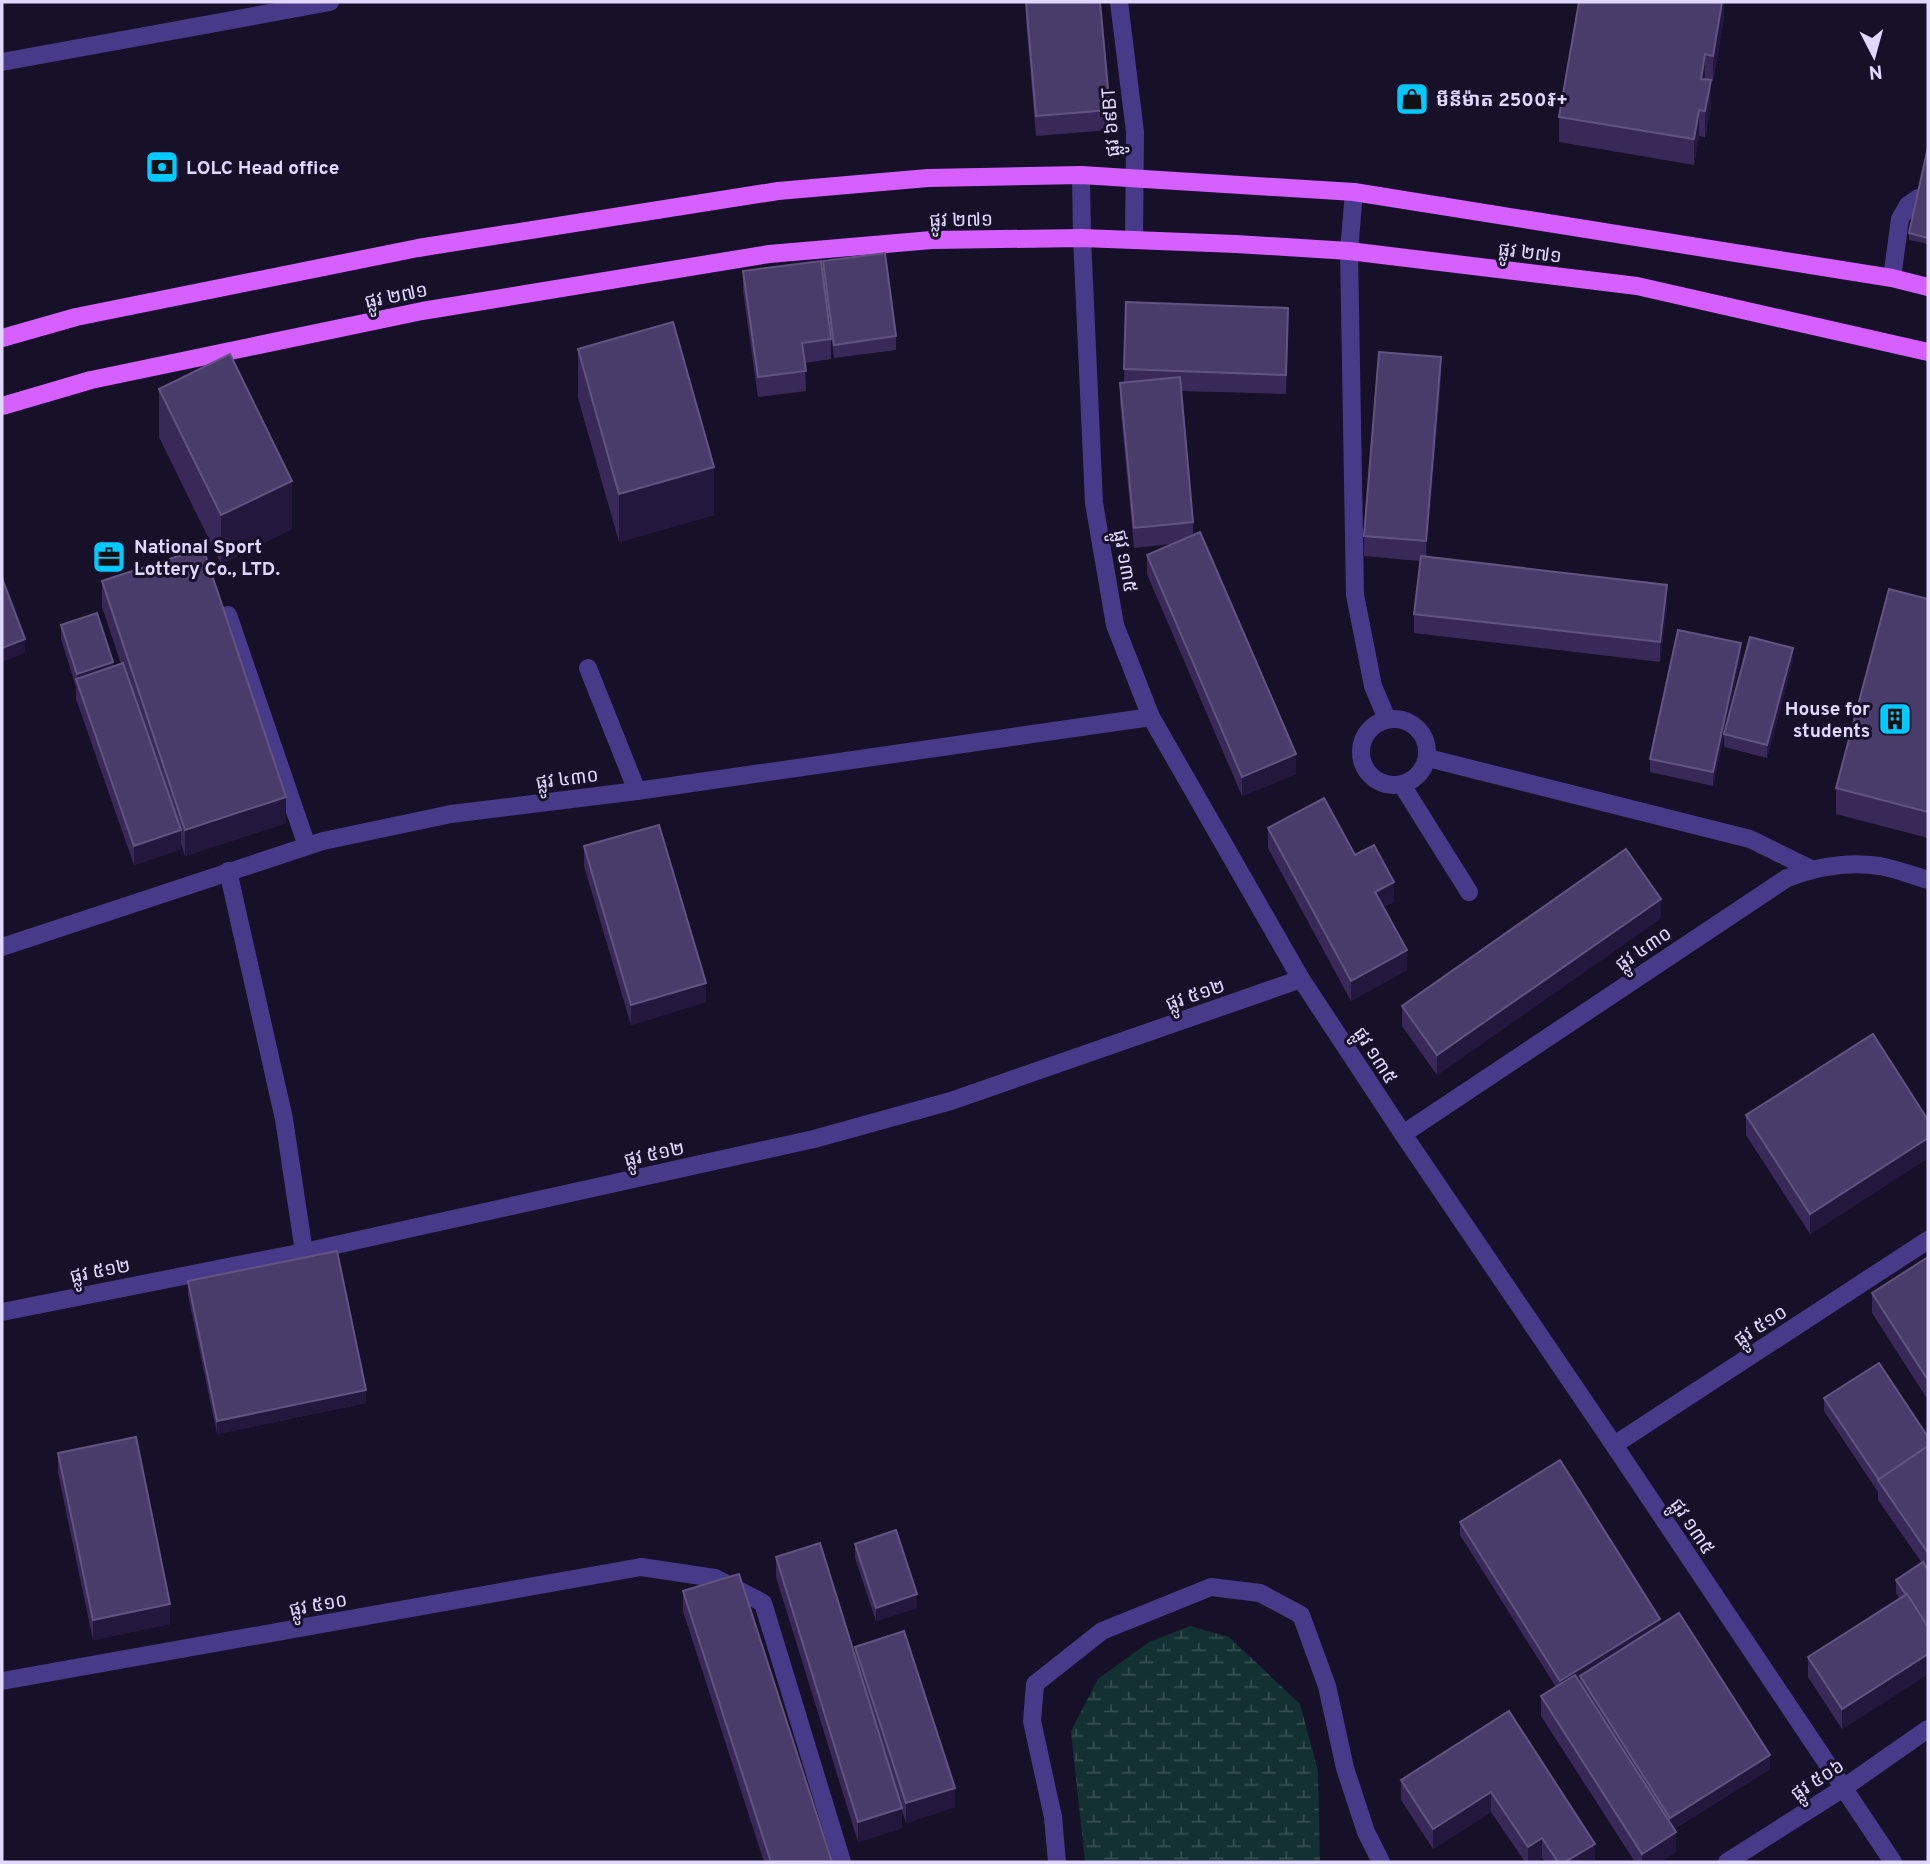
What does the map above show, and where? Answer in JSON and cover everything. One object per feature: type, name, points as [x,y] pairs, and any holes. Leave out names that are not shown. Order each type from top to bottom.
[{"type":"main road","name":"ផ្លូវ ២៧១","points":[[2,338],[76,317],[418,248],[778,191],[928,178],[1082,175],[1354,192],[1892,278],[1928,287]]},
{"type":"main road","name":"ផ្លូវ ២៧១","points":[[2,406],[91,380],[409,313],[769,254],[932,240],[1082,238],[1349,251],[1637,286],[1928,352]]},
{"type":"street","points":[[2,62],[330,2]]},
{"type":"street","name":"ផ្លូវ ៦៩BT","points":[[1119,2],[1135,132],[1134,240]]},
{"type":"street","name":"ផ្លូវ ១៣៥","points":[[1082,175],[1082,238],[1094,503],[1115,625],[1152,717],[1301,979],[1893,1862]]},
{"type":"street","points":[[1354,192],[1349,251],[1355,595],[1373,687],[1387,719]]},
{"type":"street","points":[[1892,278],[1900,219],[1908,205],[1918,198]]},
{"type":"street","points":[[228,615],[307,846]]},
{"type":"street","points":[[588,668],[637,791]]},
{"type":"street","name":"ផ្លូវ ៤៣០","points":[[2,947],[307,846],[451,814],[637,791],[1152,717]]},
{"type":"street","points":[[1387,719],[1407,720],[1424,735],[1428,758],[1421,772],[1413,780],[1402,785],[1386,785],[1375,780],[1367,771],[1361,750],[1367,732],[1376,724],[1387,719]]},
{"type":"street","points":[[1428,758],[1750,839],[1811,869]]},
{"type":"street","points":[[1402,785],[1469,892]]},
{"type":"street","name":"ផ្លូវ ៤៣០","points":[[1402,1133],[1787,878],[1811,869],[1846,865],[1879,866],[1928,880]]},
{"type":"street","points":[[229,871],[284,1119],[304,1252]]},
{"type":"street","name":"ផ្លូវ ៥១២","points":[[2,1312],[304,1252],[814,1139],[951,1101],[1301,979]]},
{"type":"street","name":"ផ្លូវ ៥១០","points":[[1614,1445],[1928,1240]]},
{"type":"street","name":"ផ្លូវ ៥១០","points":[[2,1681],[641,1567],[715,1577],[763,1603],[842,1862]]},
{"type":"street","points":[[1057,1862],[1053,1818],[1032,1721],[1035,1684],[1102,1631],[1211,1587],[1260,1593],[1301,1615],[1327,1686],[1345,1768],[1366,1832],[1381,1862]]},
{"type":"street","name":"ផ្លូវ ៥០៦","points":[[1727,1862],[1928,1729]]},
{"type":"green space","points":[[1190,1626],[1229,1637],[1300,1704],[1318,1771],[1320,1862],[1085,1862],[1071,1731],[1098,1679],[1149,1642]]},
{"type":"building","points":[[1026,2],[1100,2],[1110,110],[1036,116]]},
{"type":"building","points":[[1579,2],[1722,2],[1713,56],[1705,54],[1701,79],[1711,80],[1705,111],[1699,110],[1694,139],[1559,117]]},
{"type":"building","points":[[1928,147],[1928,238],[1909,233]]},
{"type":"building","points":[[885,253],[896,336],[834,345],[823,261]]},
{"type":"building","points":[[821,261],[831,339],[802,343],[806,371],[758,377],[743,271]]},
{"type":"building","points":[[1126,302],[1288,308],[1286,375],[1124,369]]},
{"type":"building","points":[[673,322],[714,467],[619,494],[578,349]]},
{"type":"building","points":[[1379,352],[1441,357],[1426,541],[1364,536]]},
{"type":"building","points":[[230,354],[292,481],[221,515],[159,389]]},
{"type":"building","points":[[1180,377],[1193,522],[1134,528],[1120,383]]},
{"type":"building","points":[[1200,532],[1296,754],[1242,777],[1147,555]]},
{"type":"building","points":[[203,548],[286,797],[185,830],[102,581]]},
{"type":"building","points":[[1421,556],[1667,585],[1660,642],[1414,614]]},
{"type":"building","points":[[2,578],[25,639],[2,648]]},
{"type":"building","name":"House for students","points":[[1889,589],[1928,599],[1928,812],[1836,788]]},
{"type":"building","points":[[97,613],[113,662],[77,674],[61,625]]},
{"type":"building","points":[[1678,630],[1741,643],[1713,772],[1650,759]]},
{"type":"building","points":[[1750,637],[1793,648],[1767,745],[1724,734]]},
{"type":"building","points":[[123,663],[181,830],[134,846],[76,679]]},
{"type":"building","points":[[1324,798],[1355,855],[1374,845],[1394,882],[1375,892],[1407,950],[1351,981],[1268,828]]},
{"type":"building","points":[[659,825],[706,983],[631,1005],[584,846]]},
{"type":"building","points":[[1626,849],[1661,899],[1437,1055],[1402,1006]]},
{"type":"building","points":[[1873,1034],[1928,1120],[1928,1138],[1810,1214],[1746,1115]]},
{"type":"building","points":[[337,1251],[366,1390],[217,1421],[188,1281]]},
{"type":"building","points":[[1928,1257],[1928,1380],[1872,1293]]},
{"type":"building","points":[[1879,1363],[1928,1437],[1928,1446],[1879,1480],[1824,1398]]},
{"type":"building","points":[[136,1437],[170,1604],[93,1620],[58,1453]]},
{"type":"building","points":[[1928,1446],[1928,1553],[1878,1480]]},
{"type":"building","points":[[1560,1460],[1660,1619],[1560,1681],[1460,1522]]},
{"type":"building","points":[[896,1530],[917,1594],[876,1608],[855,1544]]},
{"type":"building","points":[[820,1543],[902,1808],[858,1822],[776,1557]]},
{"type":"building","points":[[1923,1562],[1928,1570],[1928,1627],[1896,1580]]},
{"type":"building","points":[[739,1574],[832,1862],[771,1862],[683,1591]]},
{"type":"building","points":[[1907,1594],[1928,1627],[1928,1654],[1842,1709],[1808,1657]]},
{"type":"building","points":[[1679,1613],[1770,1755],[1670,1818],[1580,1676]]},
{"type":"building","points":[[904,1631],[955,1788],[906,1803],[855,1647]]},
{"type":"building","points":[[1575,1675],[1676,1832],[1642,1854],[1541,1696]]},
{"type":"building","points":[[1509,1711],[1595,1844],[1565,1862],[1558,1862],[1542,1838],[1528,1847],[1491,1792],[1433,1829],[1401,1780]]},
{"type":"place","name":"មីនីម៉ាត 2500៛+","points":[[1412,99]]},
{"type":"place","name":"LOLC Head office","points":[[162,167]]},
{"type":"place","name":"National Sport Lottery Co., LTD.","points":[[109,557]]},
{"type":"place","name":"House for students","points":[[1895,719]]}]
